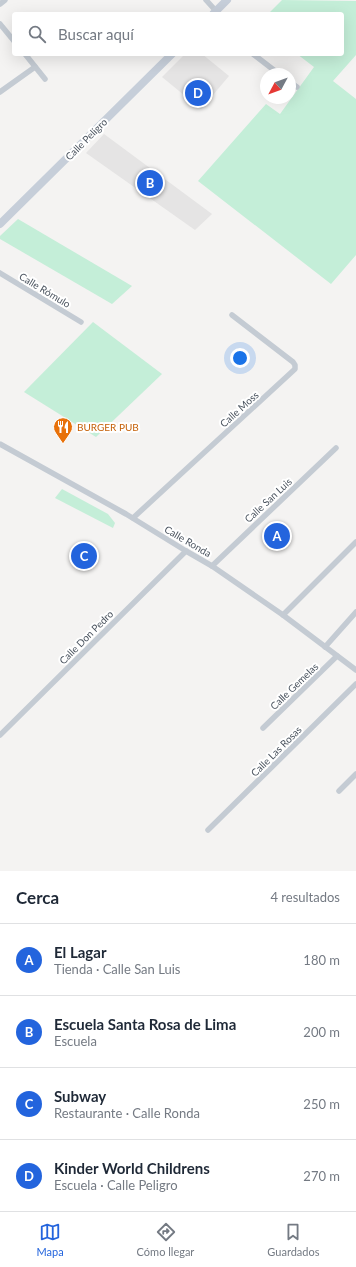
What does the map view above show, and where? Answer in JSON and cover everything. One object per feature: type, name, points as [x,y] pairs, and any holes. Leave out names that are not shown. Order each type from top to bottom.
[{"type":"main road","points":[[215,12],[227,0]]},
{"type":"main road","name":"Calle Peligro","points":[[0,224],[170,56]]},
{"type":"street","points":[[0,4],[5,0]]},
{"type":"street","points":[[206,0],[213,12]]},
{"type":"street","points":[[0,24],[12,39]]},
{"type":"street","points":[[27,56],[46,79]]},
{"type":"street","points":[[256,56],[271,68]]},
{"type":"street","points":[[0,92],[35,67]]},
{"type":"street","name":"Calle Rómulo","points":[[0,273],[81,322]]},
{"type":"street","name":"Calle Moss","points":[[132,518],[295,369],[296,365],[293,362],[232,315]]},
{"type":"street","name":"Calle Ronda","points":[[0,444],[132,518],[212,566],[283,615],[356,670]]},
{"type":"street","name":"Calle San Luis","points":[[212,566],[336,448]]},
{"type":"street","points":[[283,615],[356,542]]},
{"type":"street","name":"Calle Don Pedro","points":[[0,735],[186,551]]},
{"type":"street","points":[[325,647],[356,612]]},
{"type":"street","name":"Calle Gemelas","points":[[263,728],[337,656]]},
{"type":"street","name":"Calle Las Rosas","points":[[208,830],[356,684]]},
{"type":"street","points":[[339,791],[356,774]]},
{"type":"shaded area","points":[[183,56],[204,56],[229,76],[201,109],[162,77]]},
{"type":"shaded area","points":[[104,134],[212,214],[195,230],[86,153]]},
{"type":"green space","points":[[282,0],[356,1],[356,55],[333,81],[356,99],[356,255],[331,284],[198,181],[266,104],[280,114],[287,104],[296,104],[296,92],[314,67],[300,56],[344,56],[344,12],[270,12]]},
{"type":"green space","points":[[18,219],[132,286],[112,304],[0,239],[0,236]]},
{"type":"green space","points":[[93,322],[162,374],[96,437],[24,392]]},
{"type":"green space","points":[[62,489],[108,514],[115,523],[113,528],[55,498]]},
{"type":"place","name":"Kinder World Childrens","points":[[198,93]]},
{"type":"place","name":"Escuela Santa Rosa de Lima","points":[[150,183]]},
{"type":"place","name":"BURGER PUB","points":[[63,444]]},
{"type":"place","name":"El Lagar","points":[[277,536]]},
{"type":"place","name":"Subway","points":[[84,556]]}]
